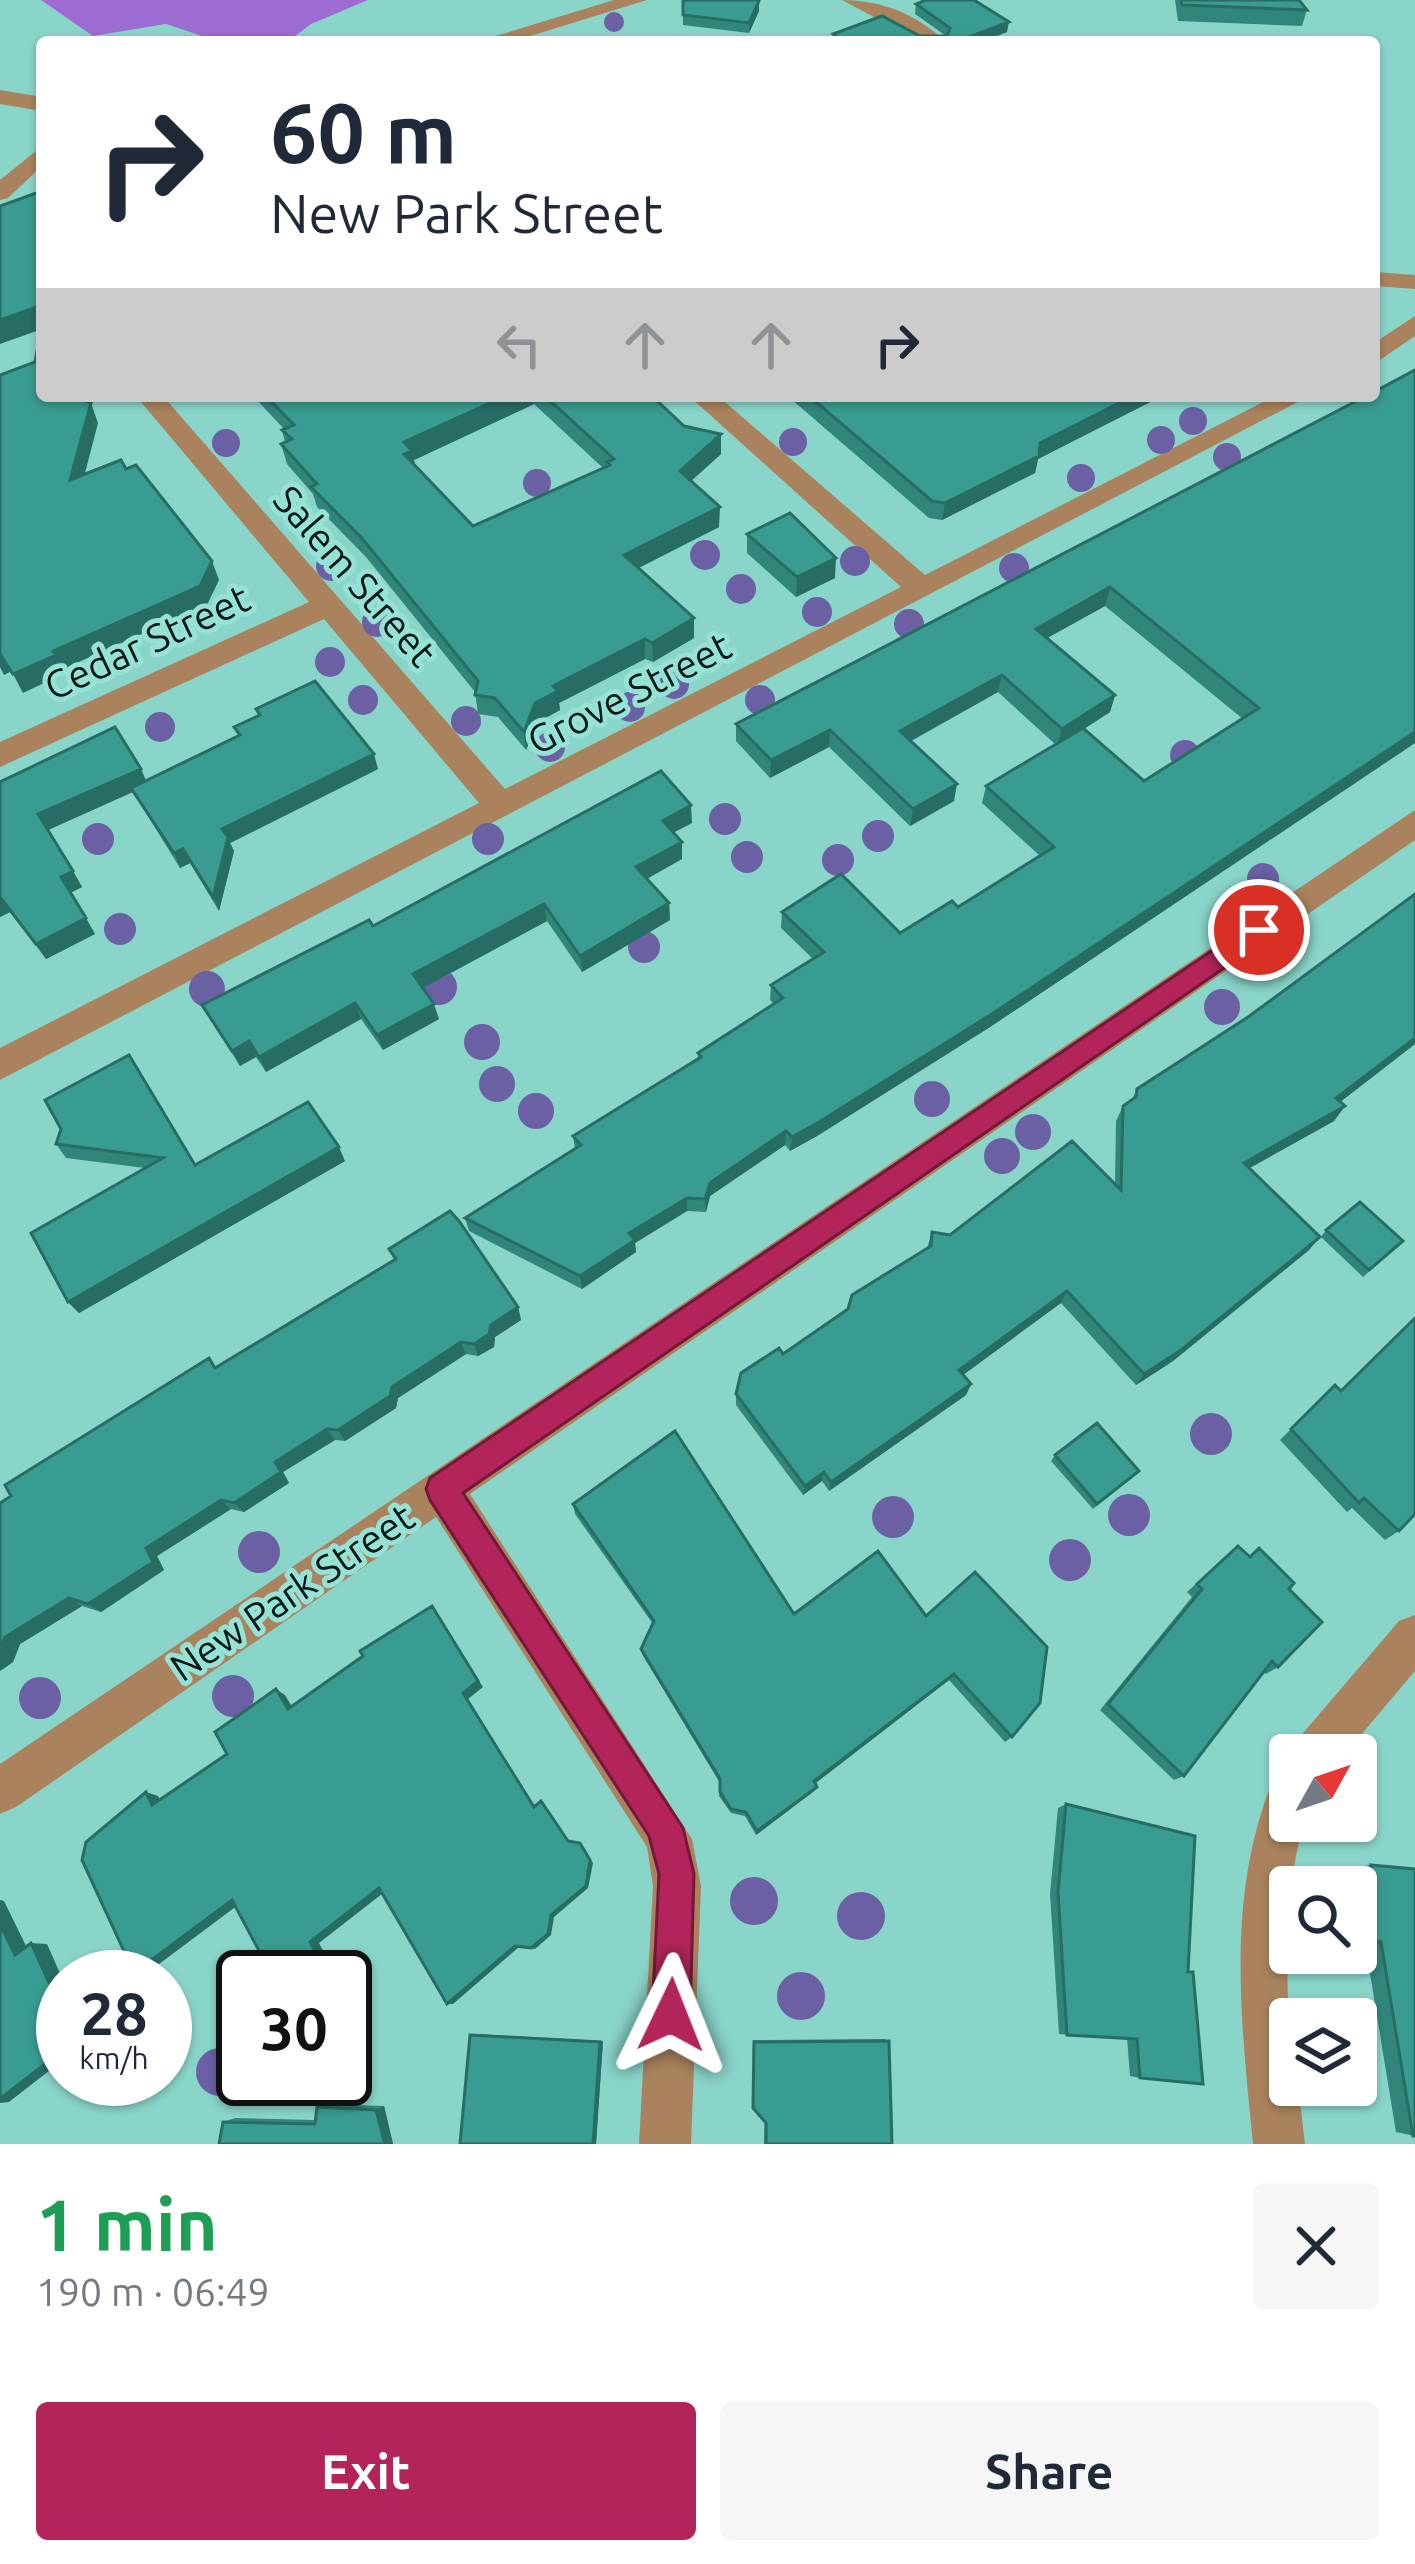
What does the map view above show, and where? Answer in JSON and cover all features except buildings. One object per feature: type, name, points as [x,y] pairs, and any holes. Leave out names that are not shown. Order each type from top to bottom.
[{"type":"street","points":[[508,36],[637,0]]},
{"type":"street","points":[[852,0],[899,18],[926,36]]},
{"type":"street","points":[[0,97],[36,103]]},
{"type":"street","points":[[0,158],[36,158]]},
{"type":"street","points":[[0,193],[36,160]]},
{"type":"street","points":[[1380,279],[1415,282]]},
{"type":"street","points":[[1380,351],[1415,323]]},
{"type":"street","name":"Salem Street","points":[[154,402],[502,806]]},
{"type":"street","points":[[709,402],[922,589]]},
{"type":"street","name":"Grove Street","points":[[0,1065],[1284,402]]},
{"type":"street","name":"Cedar Street","points":[[0,755],[328,605]]},
{"type":"street","name":"New Park Street","points":[[0,1791],[1415,823]]},
{"type":"street","points":[[442,1489],[659,1818],[673,1850],[677,1886],[665,2144]]},
{"type":"street","points":[[1332,1734],[1415,1637]]},
{"type":"street","points":[[1275,1842],[1265,1898],[1279,2144]]},
{"type":"shaded area","points":[[41,0],[368,0],[311,24],[295,36],[202,36],[166,24],[93,36]]},
{"type":"route","points":[[671,2015],[676,1874],[665,1828],[442,1489],[1259,930]]}]
